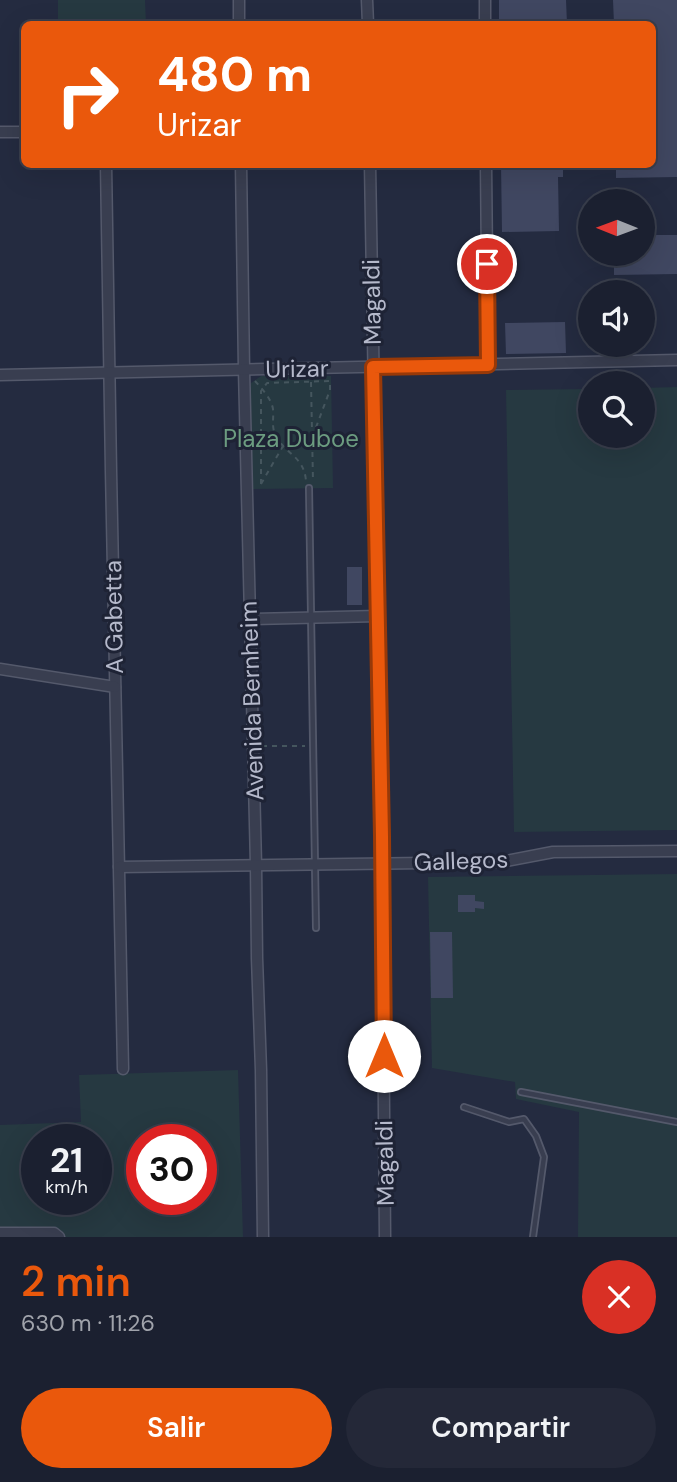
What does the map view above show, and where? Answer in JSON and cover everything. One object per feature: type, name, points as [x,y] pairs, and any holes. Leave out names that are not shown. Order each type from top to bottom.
[{"type":"street","points":[[239,0],[239,21]]},
{"type":"street","points":[[367,0],[368,21]]},
{"type":"street","points":[[485,0],[485,21]]},
{"type":"street","points":[[0,132],[21,132]]},
{"type":"street","name":"A Gabetta","points":[[106,168],[123,1069]]},
{"type":"street","name":"Avenida Bernheim","points":[[241,168],[263,1237]]},
{"type":"street","name":"Magaldi","points":[[370,168],[386,1237]]},
{"type":"street","points":[[486,168],[488,365]]},
{"type":"street","name":"Urizar","points":[[0,375],[677,360]]},
{"type":"street","points":[[249,619],[378,616]]},
{"type":"street","points":[[0,669],[115,687]]},
{"type":"street","name":"Gallegos","points":[[119,867],[500,862],[553,852],[677,851]]},
{"type":"street","points":[[0,1233],[36,1231],[54,1233],[59,1237]]},
{"type":"lane","points":[[309,488],[316,928]]},
{"type":"lane","points":[[521,1092],[677,1122]]},
{"type":"lane","points":[[464,1107],[509,1122],[524,1119],[536,1136],[544,1157],[533,1237]]},
{"type":"path","points":[[244,370],[262,389],[272,408],[272,428],[276,438],[300,461],[309,488],[313,484],[311,382]]},
{"type":"path","points":[[283,446],[261,484],[262,389],[267,383],[330,382],[330,390],[312,438]]},
{"type":"path","points":[[253,746],[313,746]]},
{"type":"green space","points":[[58,0],[145,0],[146,21],[58,21]]},
{"type":"green space","name":"Plaza Duboe","points":[[261,376],[331,376],[333,488],[251,489],[250,390],[251,383]]},
{"type":"green space","points":[[677,387],[677,830],[514,832],[506,390],[578,389],[578,448],[655,448],[655,388]]},
{"type":"green space","points":[[677,874],[677,1237],[578,1237],[579,1112],[516,1099],[515,1082],[432,1068],[428,877]]},
{"type":"green space","points":[[238,1070],[243,1237],[0,1237],[0,1125],[21,1124],[21,1215],[112,1215],[112,1124],[27,1124],[81,1122],[79,1075]]},
{"type":"building","points":[[499,0],[566,0],[567,21],[499,21]]},
{"type":"building","points":[[613,0],[677,0],[677,177],[616,178],[616,168],[656,168],[656,21],[614,21]]},
{"type":"building","points":[[501,168],[563,168],[563,177],[558,177],[559,231],[502,232]]},
{"type":"building","points":[[655,235],[677,235],[677,274],[614,275],[614,266],[655,266]]},
{"type":"building","points":[[565,322],[566,353],[506,354],[505,323]]},
{"type":"building","points":[[347,567],[362,567],[362,605],[347,605]]},
{"type":"building","points":[[458,895],[475,895],[475,901],[484,902],[484,909],[458,912]]},
{"type":"building","points":[[430,932],[452,932],[453,998],[431,998]]},
{"type":"route","points":[[384,1056],[373,367],[488,365],[487,264]]}]
